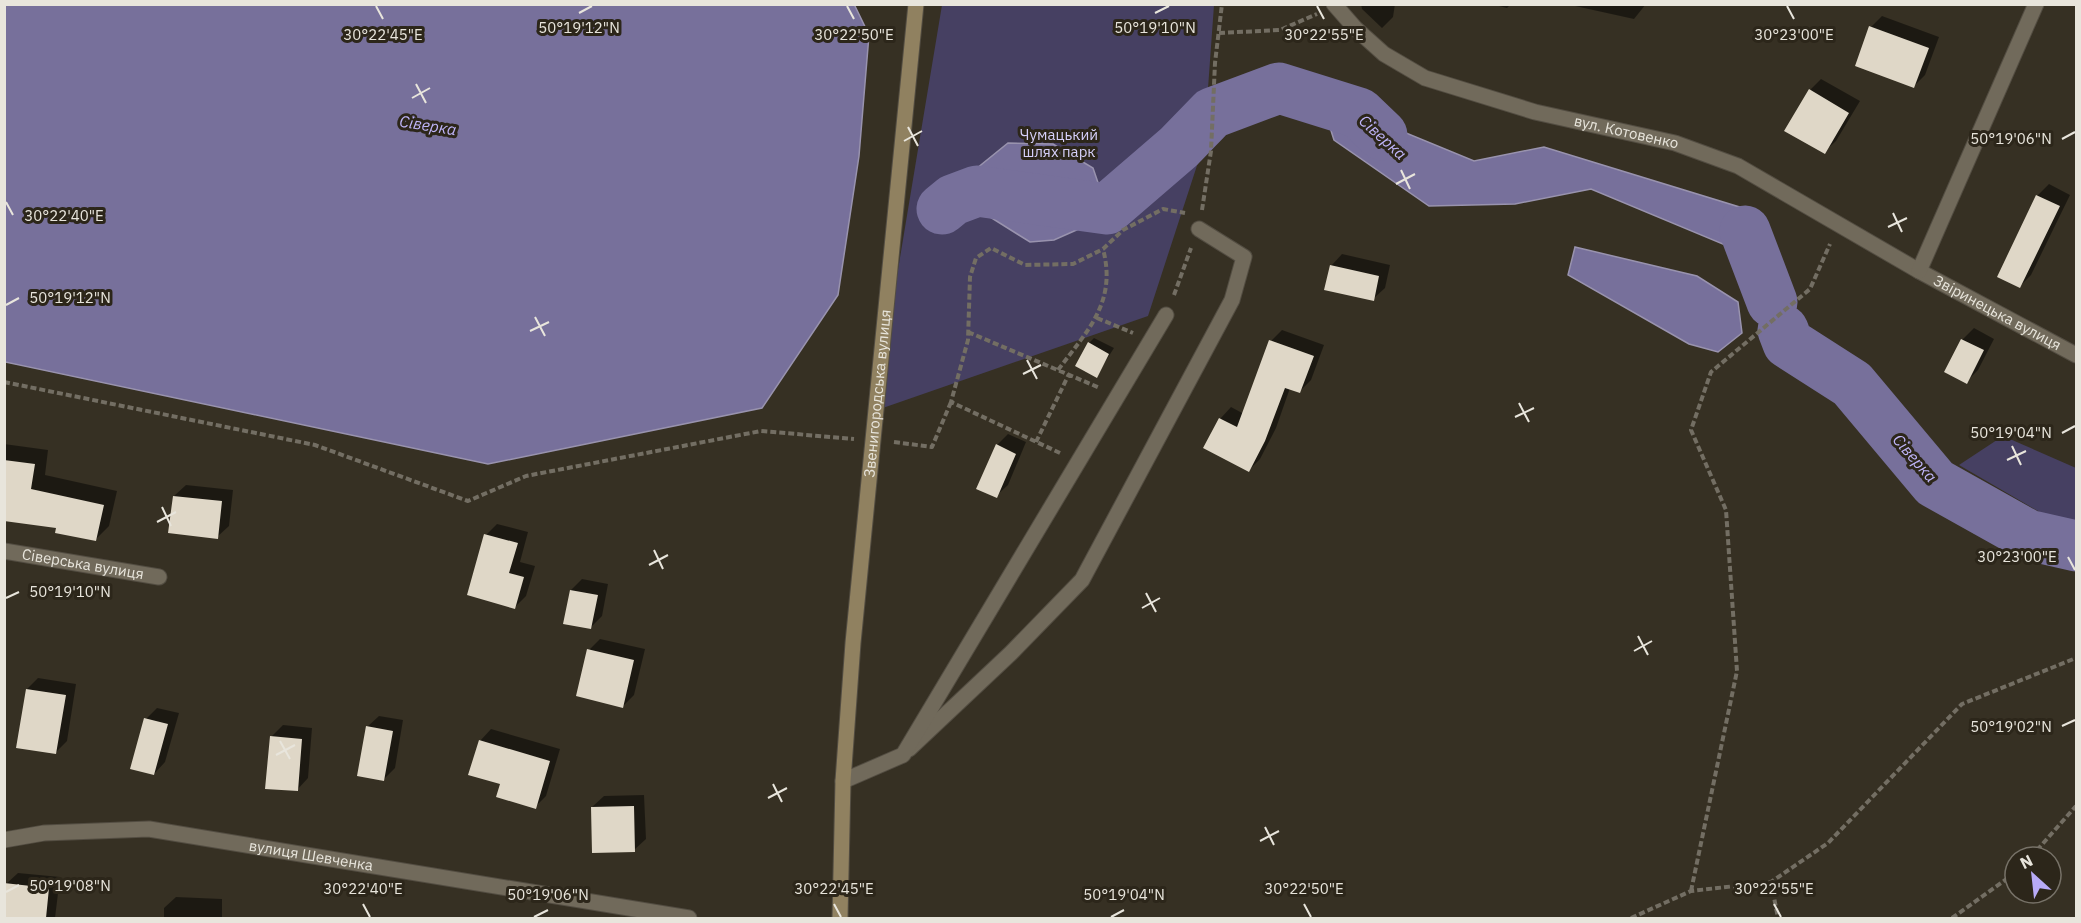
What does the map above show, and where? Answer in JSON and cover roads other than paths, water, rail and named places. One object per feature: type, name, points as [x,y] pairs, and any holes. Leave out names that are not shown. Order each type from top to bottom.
[{"type":"street","name":"Звенигородська вулиця","points":[[840,918],[843,782],[860,557],[916,4]]},
{"type":"street","points":[[1919,271],[2036,4]]},
{"type":"street","name":"вул. Котовенко","points":[[1335,5],[1384,54],[1425,78],[1535,112],[1676,143],[1710,155],[1761,177],[1919,271]]},
{"type":"street","points":[[843,782],[903,755],[1011,653],[1082,580],[1232,300],[1244,257],[1199,229]]},
{"type":"street","name":"Звіринецька вулиця","points":[[1919,271],[2076,354]]},
{"type":"street","points":[[903,755],[1166,315]]},
{"type":"street","name":"Сіверська вулиця","points":[[4,551],[159,577]]},
{"type":"street","name":"вулиця Шевченка","points":[[4,840],[44,833],[149,829],[689,918]]},
{"type":"water","points":[[854,4],[869,35],[859,156],[838,295],[762,408],[488,464],[5,362],[5,5]]},
{"type":"water","points":[[1333,80],[1386,108],[1389,126],[1474,161],[1544,147],[1746,209],[1788,283],[1766,299],[1735,249],[1591,189],[1515,204],[1429,206],[1334,140],[1320,96]]},
{"type":"water","points":[[1008,143],[1053,144],[1093,168],[1107,209],[1090,224],[1054,240],[1030,242],[982,212],[976,198],[977,191],[971,173]]},
{"type":"water","points":[[1575,247],[1697,276],[1738,302],[1742,333],[1718,352],[1689,344],[1568,275]]},
{"type":"waterway","name":"Сіверка","points":[[942,209],[953,200],[977,191],[1107,209],[1179,147],[1212,113],[1279,88],[1359,113],[1382,135]]},
{"type":"waterway","name":"Сіверка","points":[[1745,231],[1772,302]]},
{"type":"waterway","name":"Сіверка","points":[[1783,330],[1788,343],[1852,384],[1935,483],[2028,535],[2076,546]]},
{"type":"park label","name":"Чумацький шлях парк","points":[[1059,144]]}]
